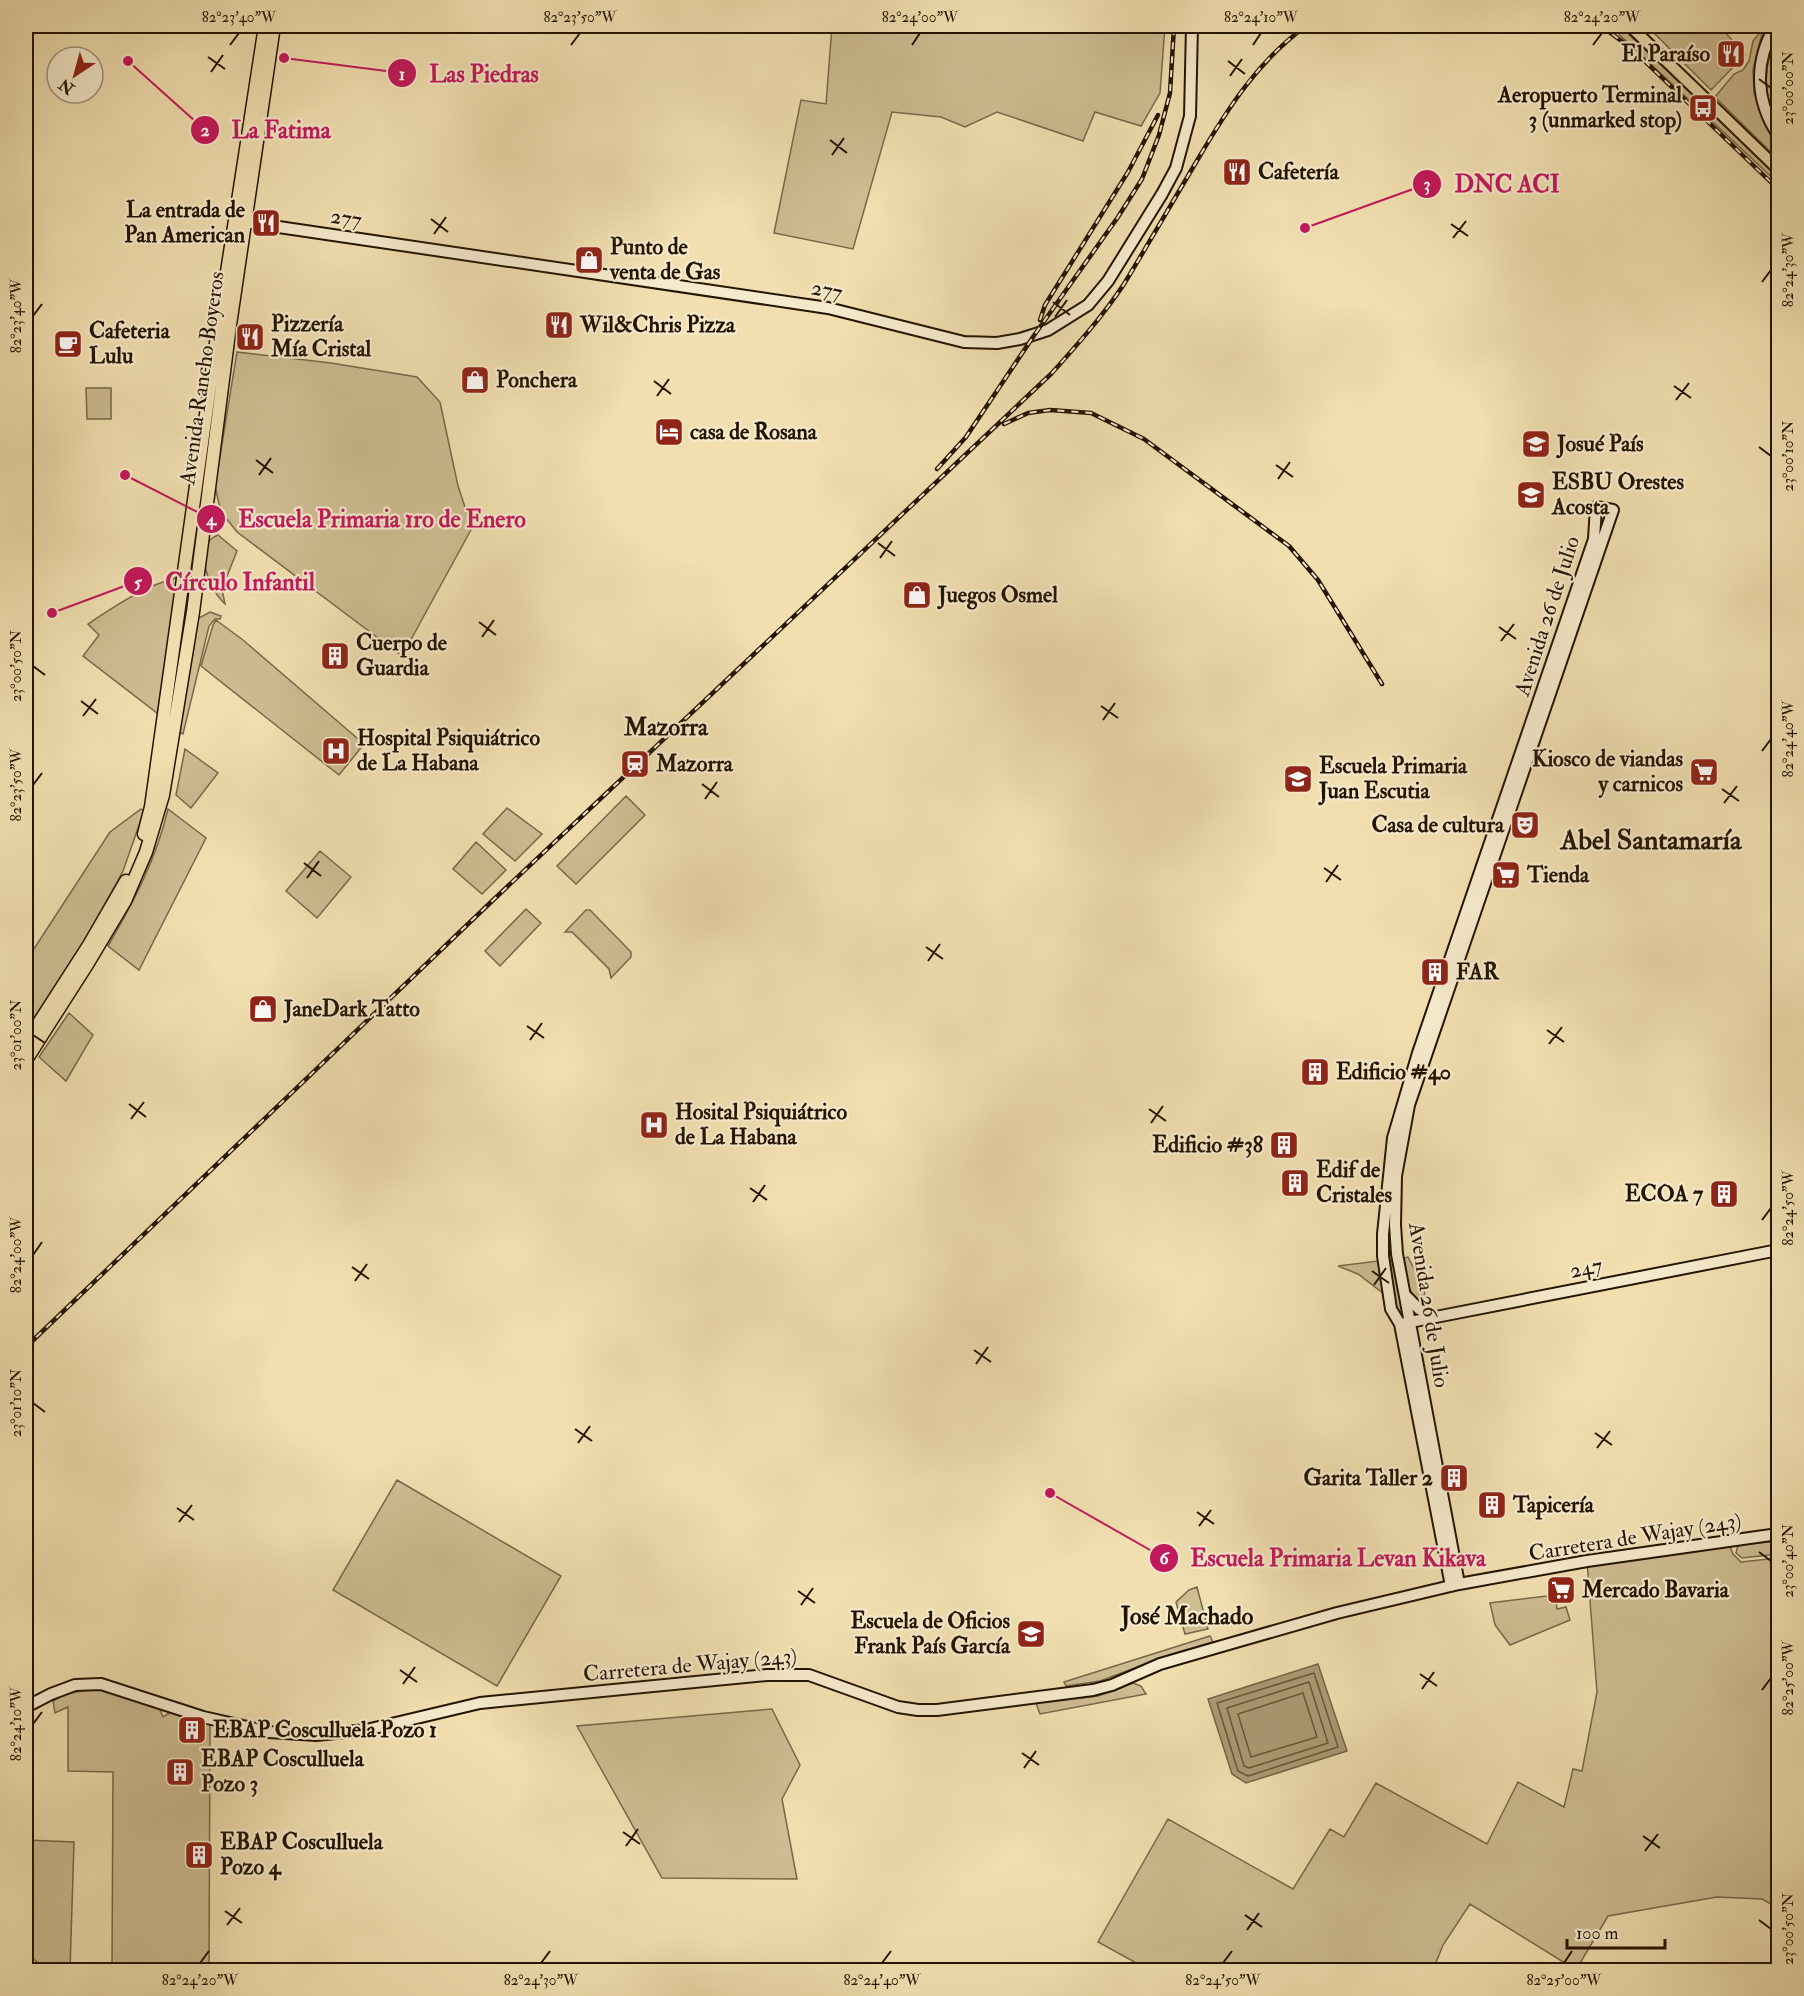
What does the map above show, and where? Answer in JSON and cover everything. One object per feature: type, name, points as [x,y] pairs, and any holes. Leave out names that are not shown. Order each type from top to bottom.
[{"type":"highway","name":"Avenida Rancho Boyeros","points":[[26,1041],[118,896],[140,848],[152,807],[216,343],[265,26]]},
{"type":"highway","name":"Avenida Rancho Boyeros","points":[[26,1060],[125,901],[146,852],[159,811],[194,603],[208,486],[274,26]]},
{"type":"main road","points":[[1630,26],[1779,169]]},
{"type":"street","name":"277","points":[[245,222],[828,308],[964,342],[997,343],[1020,339],[1048,330],[1088,305],[1108,281],[1162,194],[1176,168],[1190,116],[1192,26]]},
{"type":"street","points":[[1774,26],[1763,51],[1759,73],[1761,97],[1768,117],[1779,135]]},
{"type":"street","points":[[1779,60],[1779,87]]},
{"type":"street","name":"Avenida 26 de Julio","points":[[1455,1585],[1405,1323],[1395,1226],[1396,1176],[1409,1105],[1543,703],[1594,539],[1596,507],[1613,510],[1543,703]]},
{"type":"street","name":"Avenida 26 de Julio","points":[[1433,1469],[1415,1349],[1405,1323],[1391,1309],[1383,1256],[1387,1184],[1393,1138],[1418,1053],[1533,734]]},
{"type":"street","name":"247","points":[[1405,1323],[1779,1250]]},
{"type":"street","points":[[1403,1293],[1419,1309],[1435,1317],[1424,1326],[1415,1349]]},
{"type":"street","name":"Carretera de Wajay (243)","points":[[26,1707],[75,1685],[101,1683],[212,1719],[270,1731],[316,1735],[366,1730],[480,1703],[791,1674],[809,1675],[898,1707],[937,1710],[1093,1690],[1112,1685],[1160,1664],[1211,1649],[1337,1614],[1455,1585],[1587,1561],[1779,1534]]},
{"type":"shaded area","points":[[832,26],[1165,26],[1160,93],[1141,126],[1095,112],[1083,141],[997,112],[965,127],[941,117],[892,112],[853,249],[774,233],[801,100],[826,104]]},
{"type":"shaded area","points":[[1610,26],[1620,26],[1778,176],[1778,183]]},
{"type":"shaded area","points":[[1647,26],[1721,26],[1745,55],[1711,90]]},
{"type":"shaded area","points":[[1763,29],[1753,70],[1754,93],[1765,125],[1778,144],[1778,159],[1715,97],[1734,74],[1743,70],[1749,61],[1753,41]]},
{"type":"shaded area","points":[[1778,33],[1774,84],[1778,125],[1769,102],[1766,79],[1769,56]]},
{"type":"shaded area","points":[[237,352],[331,363],[417,377],[440,402],[458,486],[472,528],[402,656],[237,532],[221,512],[215,487]]},
{"type":"shaded area","points":[[86,388],[111,388],[111,419],[87,419]]},
{"type":"shaded area","points":[[218,535],[237,551],[222,589],[225,604],[213,589],[205,568],[205,548],[210,540]]},
{"type":"shaded area","points":[[179,577],[161,716],[83,656],[99,635],[88,624],[143,591]]},
{"type":"shaded area","points":[[210,612],[221,616],[209,626],[183,734],[179,732],[197,619]]},
{"type":"shaded area","points":[[216,620],[243,640],[364,744],[339,775],[201,666]]},
{"type":"shaded area","points":[[185,749],[218,773],[191,808],[176,795]]},
{"type":"shaded area","points":[[626,796],[645,815],[576,884],[557,866]]},
{"type":"shaded area","points":[[507,808],[542,834],[515,861],[483,834]]},
{"type":"shaded area","points":[[141,809],[144,811],[123,871],[88,935],[33,1020],[26,1024],[26,961],[110,832]]},
{"type":"shaded area","points":[[168,809],[206,838],[139,970],[108,946],[143,880],[157,846]]},
{"type":"shaded area","points":[[476,842],[506,870],[482,894],[453,869]]},
{"type":"shaded area","points":[[320,851],[351,877],[317,918],[286,891]]},
{"type":"shaded area","points":[[526,909],[541,923],[500,966],[485,951]]},
{"type":"shaded area","points":[[586,910],[590,910],[631,952],[631,957],[611,978],[609,969],[572,932],[565,932]]},
{"type":"shaded area","points":[[69,1013],[93,1035],[66,1081],[39,1057]]},
{"type":"shaded area","points":[[1408,1257],[1423,1286],[1427,1306],[1414,1296],[1408,1286],[1404,1258]]},
{"type":"shaded area","points":[[1391,1260],[1395,1263],[1404,1317],[1400,1318],[1396,1310],[1388,1263]]},
{"type":"shaded area","points":[[1378,1261],[1384,1294],[1358,1274],[1338,1266]]},
{"type":"shaded area","points":[[397,1480],[561,1576],[497,1686],[333,1590]]},
{"type":"shaded area","points":[[1778,1541],[1778,1554],[1742,1558],[1736,1553],[1738,1545]]},
{"type":"shaded area","points":[[1728,1542],[1733,1554],[1741,1562],[1778,1558],[1778,1908],[1762,1899],[1717,1897],[1608,1916],[1576,1970],[1470,1904],[1443,1945],[1433,1970],[1149,1970],[1098,1942],[1168,1819],[1293,1889],[1330,1829],[1344,1837],[1376,1783],[1487,1844],[1518,1782],[1564,1807],[1573,1769],[1582,1771],[1597,1692],[1587,1561]]},
{"type":"shaded area","points":[[1197,1587],[1208,1629],[1185,1634],[1176,1602],[1189,1590]]},
{"type":"shaded area","points":[[1555,1595],[1557,1609],[1566,1607],[1570,1620],[1510,1645],[1495,1625],[1490,1603]]},
{"type":"shaded area","points":[[1210,1636],[1213,1642],[1172,1654],[1100,1681],[1066,1686],[1064,1682]]},
{"type":"shaded area","points":[[1133,1683],[1141,1686],[1146,1694],[1040,1714],[1036,1703],[1098,1696]]},
{"type":"shaded area","points":[[88,1690],[112,1691],[159,1708],[163,1717],[171,1712],[207,1721],[210,1725],[209,1970],[112,1970],[113,1772],[68,1771],[68,1707],[55,1713],[53,1701],[66,1694]]},
{"type":"shaded area","points":[[772,1709],[800,1765],[782,1799],[797,1879],[662,1878],[577,1726]]},
{"type":"shaded area","points":[[26,1840],[74,1842],[70,1970],[47,1970],[26,1953]]},
{"type":"water","points":[[1318,1664],[1347,1751],[1246,1783],[1232,1774],[1208,1699]]},
{"type":"railway","points":[[937,469],[966,437],[1142,179],[1159,135],[1170,93],[1174,26]]},
{"type":"railway","points":[[26,1347],[490,903],[1052,373],[1116,296],[1209,140],[1245,86],[1273,54],[1306,26]]},
{"type":"railway","points":[[1601,26],[1631,48],[1778,189]]},
{"type":"railway","points":[[1040,320],[1045,305],[1128,172],[1158,115]]},
{"type":"railway","points":[[1004,424],[1028,413],[1050,410],[1091,413],[1144,439],[1289,546],[1318,580],[1382,684]]},
{"type":"place","name":"El Paraíso","points":[[1731,54]]},
{"type":"place","name":"Las Piedras","points":[[284,58]]},
{"type":"place","name":"La Fatima","points":[[128,61]]},
{"type":"place","name":"Aeropuerto Terminal 3 (unmarked stop)","points":[[1703,108]]},
{"type":"place","name":"Cafetería","points":[[1237,172]]},
{"type":"place","name":"La entrada de Pan American","points":[[266,223]]},
{"type":"place","name":"DNC ACI","points":[[1305,228]]},
{"type":"place","name":"Punto de venta de Gas","points":[[589,260]]},
{"type":"place","name":"Wil&Chris Pizza","points":[[559,325]]},
{"type":"place","name":"Pizzería Mía Cristal","points":[[250,337]]},
{"type":"place","name":"Cafeteria Lulu","points":[[68,344]]},
{"type":"place","name":"Ponchera","points":[[475,380]]},
{"type":"place","name":"casa de Rosana","points":[[669,432]]},
{"type":"place","name":"Josué País","points":[[1536,444]]},
{"type":"place","name":"Escuela Primaria 1ro de Enero","points":[[125,475]]},
{"type":"place","name":"ESBU Orestes Acosta","points":[[1531,495]]},
{"type":"place","name":"Juegos Osmel","points":[[917,595]]},
{"type":"place","name":"Círculo Infantil","points":[[52,613]]},
{"type":"place","name":"Cuerpo de Guardia","points":[[335,656]]},
{"type":"place","name":"Hospital Psiquiátrico de La Habana","points":[[336,751]]},
{"type":"place","name":"Mazorra","points":[[635,764]]},
{"type":"place","name":"Kiosco de viandas y carnicos","points":[[1704,772]]},
{"type":"place","name":"Escuela Primaria Juan Escutia","points":[[1298,779]]},
{"type":"place","name":"Casa de cultura","points":[[1525,825]]},
{"type":"place","name":"Tienda","points":[[1506,875]]},
{"type":"place","name":"FAR","points":[[1435,972]]},
{"type":"place","name":"JaneDark Tatto","points":[[263,1009]]},
{"type":"place","name":"Edificio #40","points":[[1315,1072]]},
{"type":"place","name":"Hosital Psiquiátrico de La Habana","points":[[654,1125]]},
{"type":"place","name":"Edificio #38","points":[[1284,1145]]},
{"type":"place","name":"Edif de Cristales","points":[[1295,1183]]},
{"type":"place","name":"ECOA 7","points":[[1724,1194]]},
{"type":"place","name":"Garita Taller 2","points":[[1454,1478]]},
{"type":"place","name":"Escuela Primaria Levan Kikava","points":[[1050,1493]]},
{"type":"place","name":"Tapicería","points":[[1492,1505]]},
{"type":"place","name":"Mercado Bavaria","points":[[1561,1590]]},
{"type":"place","name":"Escuela de Oficios Frank País García","points":[[1031,1634]]},
{"type":"place","name":"EBAP Cosculluela Pozo 1","points":[[192,1730]]},
{"type":"place","name":"EBAP Cosculluela Pozo 3","points":[[180,1772]]},
{"type":"place","name":"EBAP Cosculluela Pozo 4","points":[[199,1855]]},
{"type":"district","name":"Mazorra","points":[[666,727]]},
{"type":"district","name":"Abel Santamaría","points":[[1651,840]]},
{"type":"district","name":"José Machado","points":[[1187,1616]]}]
